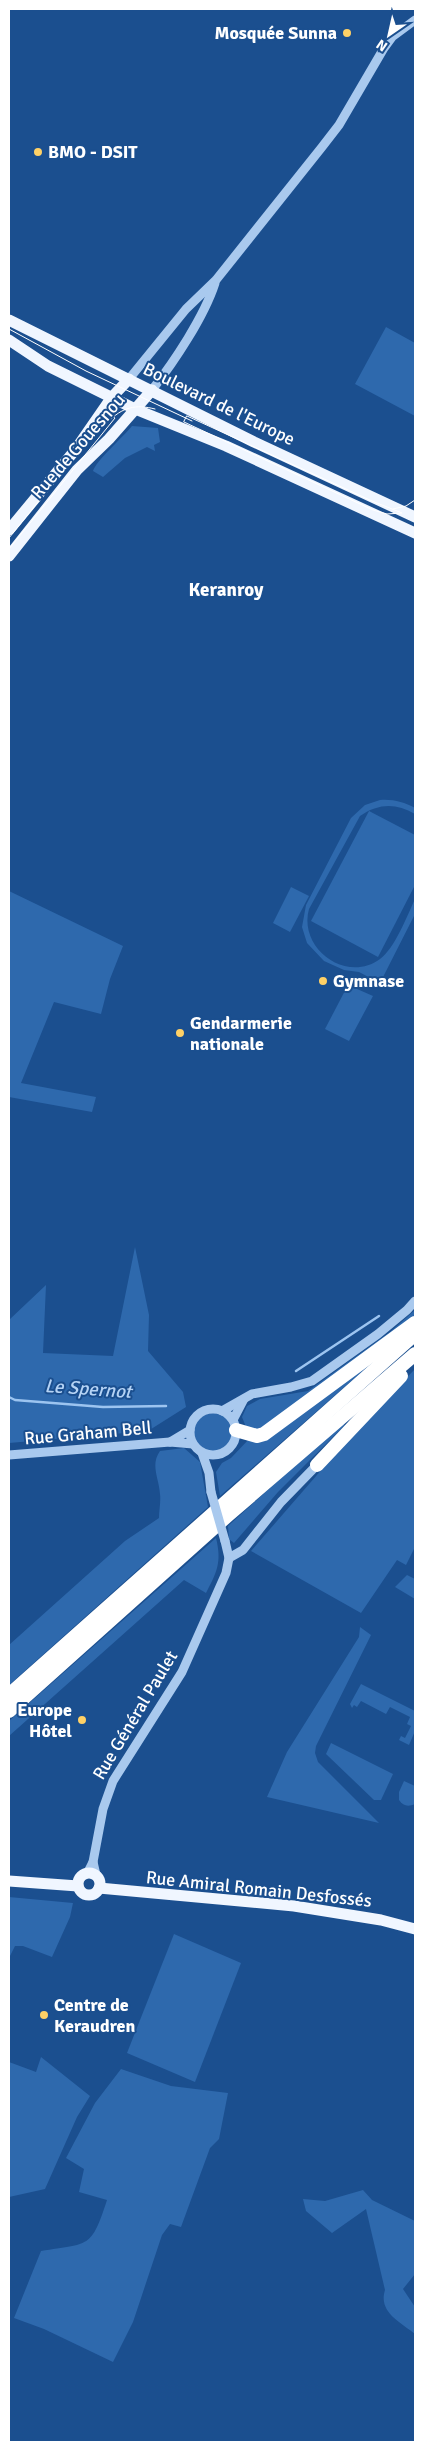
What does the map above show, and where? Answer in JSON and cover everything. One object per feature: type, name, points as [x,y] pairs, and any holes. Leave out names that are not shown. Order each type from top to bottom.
[{"type":"highway","points":[[235,1425],[249,1435],[264,1434],[415,1323]]},
{"type":"highway","points":[[9,1695],[415,1334]]},
{"type":"highway","points":[[9,1711],[228,1515],[415,1354]]},
{"type":"highway","points":[[317,1465],[415,1360]]},
{"type":"main road","name":"Boulevard de l'Europe","points":[[9,320],[252,440],[415,517]]},
{"type":"main road","name":"Boulevard de l'Europe","points":[[9,340],[48,366],[135,409],[191,434],[226,446],[413,531]]},
{"type":"main road","name":"Rue de Gouesnou","points":[[9,530],[76,449],[112,397],[129,379]]},
{"type":"main road","name":"Rue de Gouesnou","points":[[9,556],[77,470],[109,439],[152,390]]},
{"type":"main road","points":[[9,1881],[78,1886],[86,1894],[94,1893],[99,1888],[100,1881],[92,1870],[80,1878],[78,1886]]},
{"type":"main road","name":"Rue Amiral Romain Desfossés","points":[[99,1888],[294,1906],[381,1920],[415,1929]]},
{"type":"street","name":"Rue de Gouesnou","points":[[129,379],[186,310],[216,280],[340,125],[392,37],[415,20]]},
{"type":"street","name":"Rue de Gouesnou","points":[[152,390],[168,369],[210,301],[216,280]]},
{"type":"street","points":[[222,1411],[244,1399],[264,1392],[291,1388],[312,1381],[378,1334],[408,1310],[415,1301]]},
{"type":"street","points":[[209,1473],[220,1455],[232,1446],[235,1425],[244,1399]]},
{"type":"street","points":[[220,1455],[202,1453],[193,1444],[190,1430],[196,1417],[201,1412],[215,1409],[222,1411],[235,1425]]},
{"type":"street","name":"Rue Graham Bell","points":[[170,1442],[190,1430]]},
{"type":"street","name":"Rue Graham Bell","points":[[9,1455],[170,1442],[193,1444]]},
{"type":"street","name":"Rue Général Paulet","points":[[92,1870],[103,1810],[111,1785],[182,1672],[226,1573],[229,1558],[209,1473],[202,1453]]},
{"type":"street","points":[[229,1558],[242,1550],[281,1502],[317,1465]]},
{"type":"shaded area","points":[[386,327],[415,343],[415,416],[355,384]]},
{"type":"shaded area","points":[[132,426],[158,428],[160,442],[154,445],[155,451],[147,447],[125,458],[103,477],[93,471],[104,455]]},
{"type":"shaded area","points":[[380,800],[407,804],[415,808],[415,814],[408,810],[388,806],[374,809],[360,816],[309,909],[307,923],[311,937],[318,949],[328,958],[340,964],[353,967],[367,966],[380,959],[391,947],[415,899],[415,914],[380,983],[359,972],[344,970],[324,961],[307,943],[302,927],[306,905],[351,818],[365,805]]},
{"type":"shaded area","points":[[369,811],[415,835],[415,885],[378,957],[311,921]]},
{"type":"shaded area","points":[[291,887],[309,896],[290,932],[273,923]]},
{"type":"shaded area","points":[[9,891],[123,946],[110,979],[101,1014],[54,1002],[21,1083],[96,1097],[92,1112],[9,1097]]},
{"type":"shaded area","points":[[348,985],[373,996],[349,1041],[325,1029]]},
{"type":"shaded area","points":[[135,1247],[149,1315],[148,1351],[183,1392],[186,1407],[148,1431],[9,1443],[9,1320],[46,1285],[43,1353],[113,1356]]},
{"type":"shaded area","points":[[415,1310],[415,1315],[258,1432],[246,1427],[242,1417],[247,1406],[260,1399],[308,1391],[390,1332]]},
{"type":"shaded area","points":[[381,1355],[220,1496],[216,1472],[222,1463],[231,1458],[250,1438]]},
{"type":"shaded area","points":[[415,1369],[415,1547],[406,1565],[397,1560],[361,1613],[251,1551],[323,1468],[322,1466]]},
{"type":"shaded area","points":[[213,1413],[226,1419],[232,1432],[226,1445],[213,1451],[200,1445],[194,1432],[200,1419]]},
{"type":"shaded area","points":[[342,1423],[345,1425],[278,1492],[234,1543],[229,1539],[228,1526]]},
{"type":"shaded area","points":[[184,1448],[200,1462],[208,1507],[9,1685],[9,1645],[125,1541],[159,1518],[160,1497],[155,1467],[157,1456],[160,1451]]},
{"type":"shaded area","points":[[216,1538],[219,1554],[217,1567],[206,1593],[184,1580],[9,1736],[9,1721]]},
{"type":"shaded area","points":[[407,1575],[415,1579],[415,1599],[395,1587]]},
{"type":"shaded area","points":[[360,1627],[371,1635],[316,1746],[315,1753],[318,1762],[379,1823],[267,1797],[287,1752],[359,1637]]},
{"type":"shaded area","points":[[361,1684],[415,1711],[415,1731],[409,1745],[399,1740],[401,1736],[405,1738],[411,1726],[407,1724],[410,1717],[390,1707],[386,1714],[361,1701],[357,1707],[354,1705],[352,1708],[350,1704]]},
{"type":"shaded area","points":[[331,1743],[393,1774],[381,1800],[374,1800],[326,1754]]},
{"type":"shaded area","points":[[404,1781],[415,1786],[415,1804],[402,1804],[399,1800],[399,1792]]},
{"type":"shaded area","points":[[9,1897],[73,1903],[70,1917],[52,1957],[23,1946],[15,1946],[9,1958]]},
{"type":"shaded area","points":[[174,1934],[241,1963],[195,2082],[127,2053]]},
{"type":"shaded area","points":[[41,2057],[90,2096],[77,2117],[45,2189],[9,2197],[9,2062],[36,2072]]},
{"type":"shaded area","points":[[121,2069],[171,2086],[228,2093],[219,2139],[210,2148],[181,2227],[170,2224],[162,2235],[133,2322],[113,2362],[44,2329],[14,2318],[41,2251],[79,2244],[92,2236],[97,2228],[107,2200],[79,2192],[84,2169],[66,2158],[95,2103]]},
{"type":"shaded area","points":[[363,2190],[372,2200],[415,2221],[415,2274],[403,2289],[415,2307],[415,2334],[397,2321],[387,2310],[384,2298],[385,2290],[366,2209],[332,2233],[306,2211],[303,2199],[325,2201]]},
{"type":"waterway","name":"Le Spernot","points":[[296,1371],[379,1316]]},
{"type":"waterway","name":"Le Spernot","points":[[9,1397],[15,1400],[103,1407],[166,1406]]},
{"type":"tram line","points":[[9,329],[86,371],[192,421]]},
{"type":"tram line","points":[[108,422],[119,413],[130,408],[155,409]]},
{"type":"tram line","points":[[9,538],[108,415],[115,418],[9,549]]},
{"type":"tram line","points":[[187,416],[372,501],[402,513],[387,514],[373,510],[184,422],[187,416]]},
{"type":"tram line","points":[[393,509],[406,506],[415,500]]},
{"type":"place","name":"Mosquée Sunna","points":[[347,33]]},
{"type":"place","name":"BMO - DSIT","points":[[38,152]]},
{"type":"place","name":"Gymnase","points":[[323,981]]},
{"type":"place","name":"Gendarmerie nationale","points":[[180,1033]]},
{"type":"place","name":"Europe Hôtel","points":[[82,1720]]},
{"type":"place","name":"Centre de Keraudren","points":[[44,2015]]},
{"type":"district","name":"Keranroy","points":[[226,590]]}]
